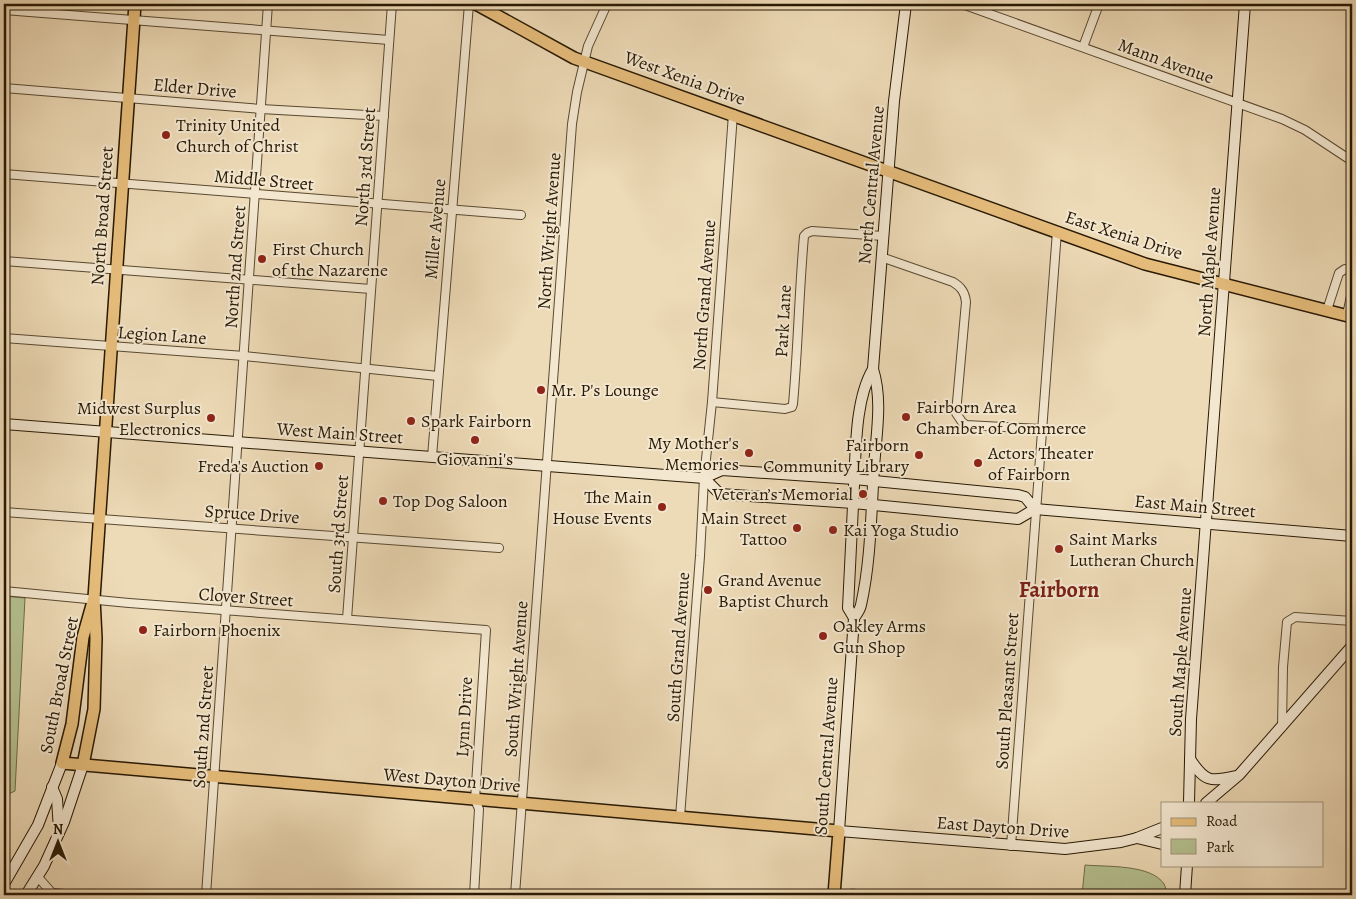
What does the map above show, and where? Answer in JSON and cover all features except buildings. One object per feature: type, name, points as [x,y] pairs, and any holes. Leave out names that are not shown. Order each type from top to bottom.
[{"type":"main road","name":"North Broad Street","points":[[105,432],[135,4]]},
{"type":"main road","name":"West Xenia Drive","points":[[476,4],[568,55],[585,62],[889,171]]},
{"type":"main road","name":"East Xenia Drive","points":[[889,171],[1145,264],[1349,316]]},
{"type":"main road","name":"South Broad Street","points":[[83,765],[94,709],[96,638],[94,598],[105,432]]},
{"type":"main road","name":"South Broad Street","points":[[62,763],[76,704],[83,637],[94,598]]},
{"type":"main road","name":"West Dayton Drive","points":[[62,763],[214,778],[839,831]]},
{"type":"main road","name":"South Central Avenue","points":[[834,895],[839,831]]},
{"type":"street","points":[[4,4],[4,10],[389,40]]},
{"type":"street","name":"North 2nd Street","points":[[238,442],[268,4]]},
{"type":"street","name":"North 3rd Street","points":[[360,451],[392,4]]},
{"type":"street","name":"Miller Avenue","points":[[432,457],[469,4]]},
{"type":"street","name":"North Wright Avenue","points":[[547,466],[572,124],[577,92],[588,46],[607,4]]},
{"type":"street","name":"North Central Avenue","points":[[872,505],[878,407],[877,381],[873,369],[894,101],[906,4]]},
{"type":"street","name":"Mann Avenue","points":[[962,4],[1237,102],[1296,125],[1352,161]]},
{"type":"street","points":[[1083,47],[1099,4]]},
{"type":"street","name":"North Maple Avenue","points":[[1207,523],[1244,4]]},
{"type":"street","name":"Elder Drive","points":[[4,88],[261,109],[384,116]]},
{"type":"street","name":"North Grand Avenue","points":[[704,478],[712,402],[733,114]]},
{"type":"street","name":"Middle Street","points":[[4,174],[521,215]]},
{"type":"street","name":"Park Lane","points":[[712,402],[785,409],[792,407],[804,236],[812,231],[883,236]]},
{"type":"street","name":"South Pleasant Street","points":[[1011,846],[1057,231]]},
{"type":"street","points":[[881,257],[953,282],[964,292],[966,302],[956,413],[962,422],[966,425],[1041,429]]},
{"type":"street","points":[[4,261],[371,289]]},
{"type":"street","points":[[1327,310],[1338,273],[1345,269],[1352,271]]},
{"type":"street","points":[[1349,316],[1352,292]]},
{"type":"street","name":"Legion Lane","points":[[4,338],[244,356],[438,376]]},
{"type":"street","name":"North Central Avenue","points":[[853,503],[861,404],[866,381],[873,369]]},
{"type":"street","name":"West Main Street","points":[[4,424],[704,478],[722,470],[854,480]]},
{"type":"street","name":"South 2nd Street","points":[[206,895],[238,442]]},
{"type":"street","name":"South 3rd Street","points":[[347,619],[360,451]]},
{"type":"street","name":"South Wright Avenue","points":[[515,895],[547,466]]},
{"type":"street","points":[[704,478],[720,494],[853,503]]},
{"type":"street","name":"South Grand Avenue","points":[[680,817],[700,556],[704,478]]},
{"type":"street","points":[[854,480],[1018,494],[1025,498],[1035,509]]},
{"type":"street","name":"East Main Street","points":[[853,503],[1018,519],[1035,509],[1352,536]]},
{"type":"street","name":"South Central Avenue","points":[[853,503],[848,608],[854,618]]},
{"type":"street","name":"South Central Avenue","points":[[839,831],[854,618],[861,608],[866,580],[872,505]]},
{"type":"street","name":"Spruce Drive","points":[[4,512],[99,520],[232,527],[499,548]]},
{"type":"street","name":"South Maple Avenue","points":[[1189,802],[1190,759],[1207,523]]},
{"type":"street","name":"Clover Street","points":[[4,591],[486,630]]},
{"type":"street","points":[[1282,727],[1283,650],[1287,622],[1295,617],[1352,621]]},
{"type":"street","name":"Lynn Drive","points":[[474,895],[479,809],[475,800],[486,630]]},
{"type":"street","points":[[1207,802],[1239,775],[1352,646]]},
{"type":"street","points":[[1190,759],[1198,771],[1207,779],[1218,780],[1239,775]]},
{"type":"street","name":"South Broad Street","points":[[4,884],[38,825],[62,763]]},
{"type":"street","name":"South Broad Street","points":[[26,895],[38,876],[59,833],[83,765]]},
{"type":"street","points":[[52,787],[57,799],[59,833]]},
{"type":"street","name":"East Dayton Drive","points":[[839,831],[1065,849],[1096,846],[1137,838],[1161,828]]},
{"type":"street","points":[[1137,838],[1161,844]]},
{"type":"street","points":[[1185,895],[1186,868]]},
{"type":"street","points":[[38,876],[52,893],[76,895]]},
{"type":"green space","points":[[4,596],[25,598],[15,791],[4,796]]},
{"type":"green space","points":[[1085,865],[1127,868],[1149,873],[1164,884],[1168,895],[1082,895]]},
{"type":"green space","points":[[851,889],[922,895],[850,895]]},
{"type":"railway","points":[[1349,895],[1352,891]]},
{"type":"place","name":"Trinity United Church of Christ","points":[[166,135]]},
{"type":"place","name":"First Church of the Nazarene","points":[[262,259]]},
{"type":"place","name":"Mr. P's Lounge","points":[[541,390]]},
{"type":"place","name":"Fairborn Area Chamber of Commerce","points":[[906,417]]},
{"type":"place","name":"Midwest Surplus Electronics","points":[[211,418]]},
{"type":"place","name":"Spark Fairborn","points":[[411,421]]},
{"type":"place","name":"Giovanni's","points":[[475,440]]},
{"type":"place","name":"My Mother's Memories","points":[[749,453]]},
{"type":"place","name":"Fairborn Community Library","points":[[919,455]]},
{"type":"place","name":"Actors Theater of Fairborn","points":[[978,463]]},
{"type":"place","name":"Freda's Auction","points":[[319,466]]},
{"type":"place","name":"Veteran’s Memorial","points":[[863,494]]},
{"type":"place","name":"Top Dog Saloon","points":[[383,501]]},
{"type":"place","name":"The Main House Events","points":[[662,507]]},
{"type":"place","name":"Main Street Tattoo","points":[[797,528]]},
{"type":"place","name":"Kai Yoga Studio","points":[[833,530]]},
{"type":"place","name":"Saint Marks Lutheran Church","points":[[1059,549]]},
{"type":"place","name":"Grand Avenue Baptist Church","points":[[708,590]]},
{"type":"place","name":"Fairborn Phoenix","points":[[143,630]]},
{"type":"place","name":"Oakley Arms Gun Shop","points":[[823,636]]},
{"type":"district","name":"Fairborn","points":[[1059,589]]}]
